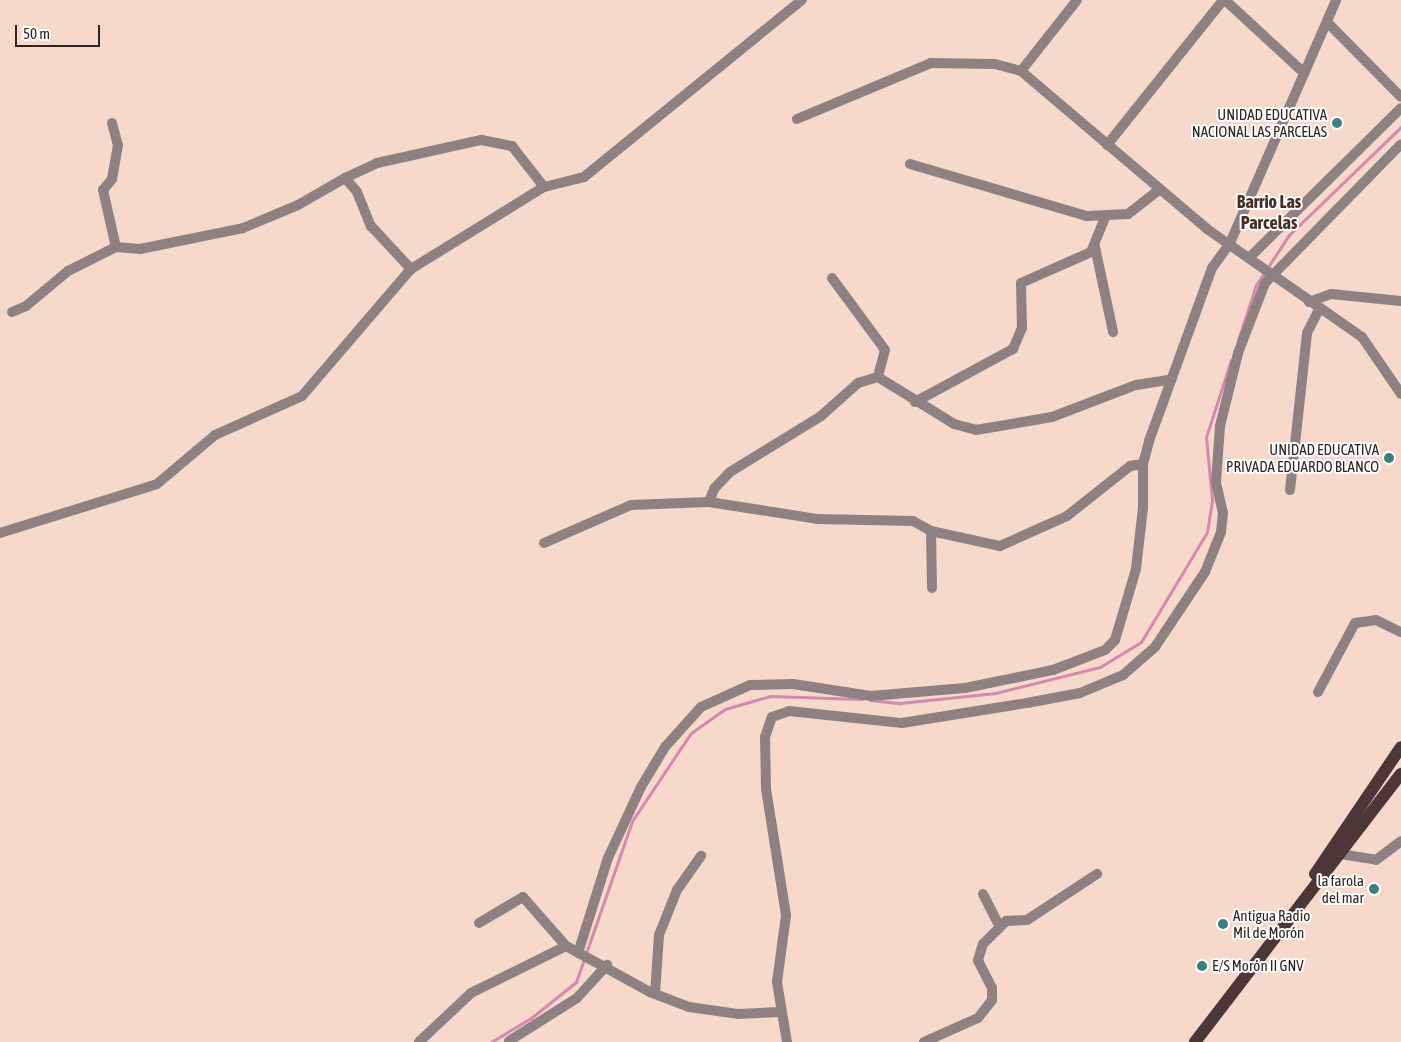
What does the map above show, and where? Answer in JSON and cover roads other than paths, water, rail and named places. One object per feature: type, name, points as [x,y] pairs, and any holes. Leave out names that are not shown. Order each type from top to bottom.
[{"type":"main road","points":[[1279,931],[1401,747]]},
{"type":"main road","points":[[1195,1042],[1401,774]]},
{"type":"street","points":[[0,533],[157,484],[215,434],[302,396],[411,269],[544,187],[584,177],[802,0]]},
{"type":"street","points":[[1021,71],[1077,0]]},
{"type":"street","points":[[1107,145],[1224,0],[1304,73]]},
{"type":"street","points":[[580,954],[608,858],[641,787],[666,747],[701,707],[750,685],[793,684],[871,696],[965,688],[1054,670],[1105,650],[1115,640],[1136,569],[1144,508],[1143,464],[1172,380],[1212,268],[1230,243],[1336,0]]},
{"type":"street","points":[[1326,22],[1401,97]]},
{"type":"street","points":[[796,119],[931,62],[996,64],[1021,71],[1159,190],[1269,270],[1308,302],[1362,337],[1401,394]]},
{"type":"street","points":[[1250,257],[1401,108]]},
{"type":"street","points":[[112,123],[118,145],[112,179],[103,190],[116,247]]},
{"type":"street","points":[[12,312],[26,306],[68,271],[116,247],[140,249],[243,228],[298,205],[345,178],[377,163],[481,140],[512,146],[544,187]]},
{"type":"street","points":[[787,1042],[777,982],[786,915],[766,789],[765,737],[772,717],[789,711],[902,723],[1027,703],[1080,693],[1123,675],[1155,647],[1205,572],[1221,532],[1223,513],[1216,482],[1220,426],[1238,353],[1269,270],[1401,144]]},
{"type":"street","points":[[910,164],[1078,214],[1104,217],[1128,214],[1159,190]]},
{"type":"street","points":[[345,178],[357,192],[370,226],[411,269]]},
{"type":"street","points":[[915,402],[1008,354],[1020,335],[1021,283],[1086,256],[1095,247],[1104,217]]},
{"type":"street","points":[[1095,247],[1113,332]]},
{"type":"street","points":[[832,278],[885,350],[878,377]]},
{"type":"street","points":[[1308,302],[1331,294],[1401,301]]},
{"type":"street","points":[[1290,490],[1307,333],[1319,309]]},
{"type":"street","points":[[878,377],[915,402],[954,424],[976,430],[1052,418],[1136,385],[1172,380]]},
{"type":"street","points":[[709,502],[714,489],[730,472],[821,416],[858,383],[878,377]]},
{"type":"street","points":[[544,543],[631,505],[709,502],[817,519],[913,521],[930,531],[1000,546],[1067,516],[1130,466],[1143,464]]},
{"type":"street","points":[[930,531],[932,588]]},
{"type":"street","points":[[1318,692],[1355,623],[1376,620],[1401,632]]},
{"type":"street","points":[[1340,854],[1376,860],[1401,841]]},
{"type":"street","points":[[655,994],[659,935],[677,890],[701,856]]},
{"type":"street","points":[[924,1042],[978,1018],[992,1000],[992,988],[978,960],[983,944],[1006,921],[1028,920],[1097,874]]},
{"type":"street","points":[[983,894],[1000,928]]},
{"type":"street","points":[[479,923],[524,897],[566,946],[580,954],[604,963],[655,994],[688,1007],[738,1014],[781,1012]]},
{"type":"street","points":[[419,1042],[471,994],[566,946]]},
{"type":"street","points":[[509,1041],[577,998],[604,963]]},
{"type":"waterway","points":[[1238,340],[1256,285],[1289,235],[1401,127]]},
{"type":"waterway","points":[[870,700],[900,703],[995,693],[1100,667],[1141,642],[1207,532],[1212,500],[1206,437],[1231,360]]},
{"type":"waterway","points":[[491,1042],[531,1018],[576,982],[632,821],[691,733],[725,709],[770,696],[862,699]]},
{"type":"place","name":"UNIDAD EDUCATIVA NACIONAL LAS PARCELAS","points":[[1337,123]]},
{"type":"place","name":"UNIDAD EDUCATIVA PRIVADA EDUARDO BLANCO","points":[[1389,458]]},
{"type":"place","name":"la farola del mar","points":[[1374,889]]},
{"type":"place","name":"Antigua Radio Mil de Morón","points":[[1223,924]]},
{"type":"place","name":"E/S Morón II GNV","points":[[1202,966]]},
{"type":"district","name":"Barrio Las Parcelas","points":[[1269,213]]}]
